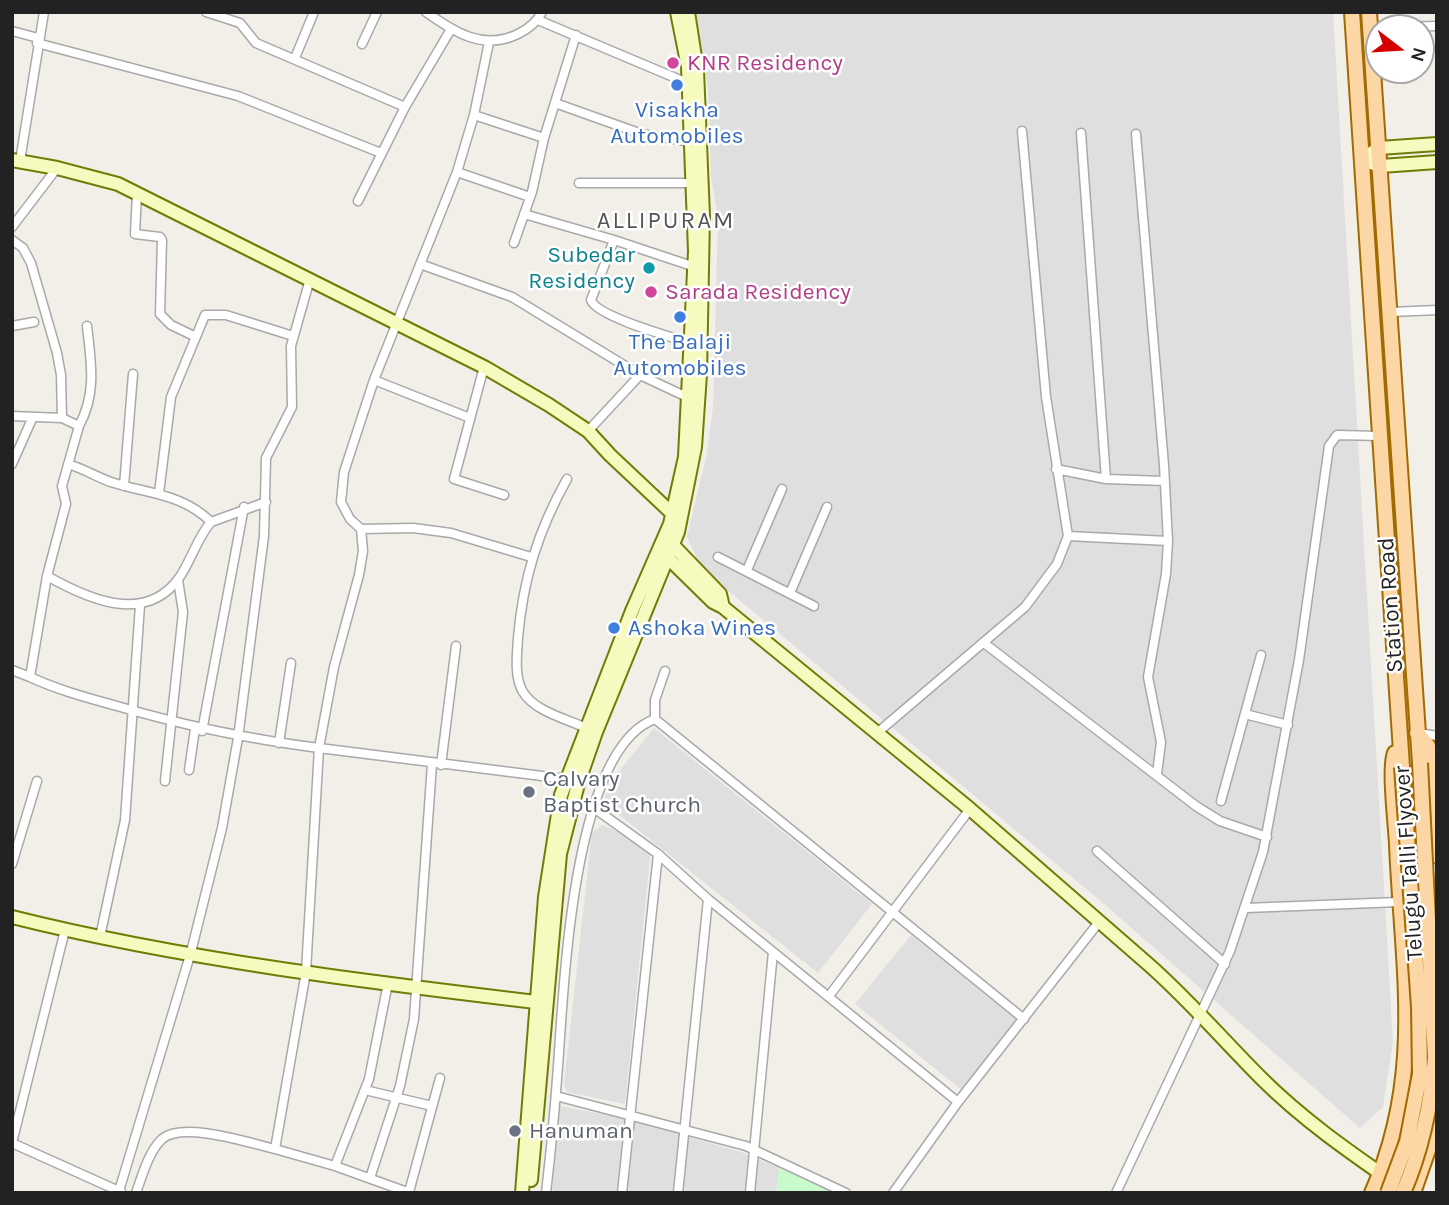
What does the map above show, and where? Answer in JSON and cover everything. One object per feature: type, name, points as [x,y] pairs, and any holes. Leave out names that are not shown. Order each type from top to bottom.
[{"type":"main road","points":[[522,1193],[541,1003],[560,853],[578,784],[678,513],[695,447],[695,267],[691,142],[693,85],[677,12]]},
{"type":"main road","points":[[678,513],[696,344],[703,216],[688,12]]},
{"type":"main road","name":"Station Road","points":[[1352,12],[1400,738],[1393,758],[1399,902],[1408,1024],[1406,1073],[1398,1119],[1373,1193]]},
{"type":"main road","name":"Station Road","points":[[1369,12],[1417,733]]},
{"type":"main road","points":[[1361,159],[1379,148],[1437,144]]},
{"type":"main road","points":[[1361,159],[1381,166],[1437,162]]},
{"type":"main road","points":[[16,161],[57,168],[118,184],[484,367],[588,431],[642,484],[656,488],[678,513]]},
{"type":"main road","points":[[666,547],[720,594],[723,607],[970,809],[1099,922],[1202,1015],[1284,1099],[1337,1145],[1411,1193],[1437,1124]]},
{"type":"main road","points":[[530,1193],[549,871],[566,779],[588,729],[632,611],[666,547]]},
{"type":"main road","points":[[1417,733],[1428,746],[1437,856]]},
{"type":"main road","name":"Telugu Talli Flyover","points":[[1403,1193],[1418,1156],[1431,1105],[1435,1058],[1417,733]]},
{"type":"main road","name":"Telugu Talli Flyover","points":[[1388,1193],[1407,1142],[1420,1074],[1419,1007],[1400,738]]},
{"type":"main road","points":[[12,917],[100,937],[306,972],[541,1003]]},
{"type":"street","points":[[16,161],[44,12]]},
{"type":"street","points":[[206,12],[240,23],[256,43],[405,107]]},
{"type":"street","points":[[295,58],[314,12]]},
{"type":"street","points":[[362,44],[377,12]]},
{"type":"street","points":[[427,12],[451,29],[489,42],[509,38],[540,16],[576,35],[693,85]]},
{"type":"street","points":[[358,201],[405,107],[451,29]]},
{"type":"street","points":[[12,32],[238,96],[381,153]]},
{"type":"street","points":[[514,243],[530,197],[544,138],[576,35]]},
{"type":"street","points":[[275,1149],[306,972],[319,748],[334,667],[363,551],[361,528],[344,510],[341,494],[351,445],[374,380],[457,172],[474,116],[489,42]]},
{"type":"street","points":[[555,103],[642,134],[691,142]]},
{"type":"street","points":[[474,116],[544,138]]},
{"type":"street","points":[[877,733],[984,643],[1038,592],[1057,564],[1068,536],[1056,469],[1040,340],[1022,131]]},
{"type":"street","points":[[1081,133],[1106,479]]},
{"type":"street","points":[[1136,134],[1168,541],[1166,574],[1148,677],[1161,742],[1157,774]]},
{"type":"street","points":[[12,227],[57,168]]},
{"type":"street","points":[[457,172],[530,197]]},
{"type":"street","points":[[579,183],[693,183]]},
{"type":"street","points":[[137,193],[134,233],[139,237],[157,237],[162,240],[160,314],[171,325],[194,336]]},
{"type":"street","points":[[524,214],[695,267]]},
{"type":"street","points":[[12,240],[23,248],[31,263],[57,353],[62,386],[62,418]]},
{"type":"street","points":[[614,240],[596,281],[592,304],[632,323],[696,344]]},
{"type":"street","points":[[420,264],[512,297],[640,375],[689,398]]},
{"type":"street","points":[[65,930],[12,1143],[121,1192],[191,952],[222,828],[238,738],[267,502],[266,458],[293,401],[289,359],[310,279]]},
{"type":"street","points":[[1391,312],[1437,310]]},
{"type":"street","points":[[159,493],[171,397],[194,336],[205,315],[215,313],[293,336]]},
{"type":"street","points":[[12,326],[34,322]]},
{"type":"street","points":[[30,677],[47,576],[66,504],[62,486],[93,386],[87,326]]},
{"type":"street","points":[[484,367],[454,479],[504,495]]},
{"type":"street","points":[[124,486],[133,374]]},
{"type":"street","points":[[588,431],[640,375]]},
{"type":"street","points":[[374,380],[470,418]]},
{"type":"street","points":[[12,416],[32,419],[62,418],[79,426]]},
{"type":"street","points":[[12,464],[32,419]]},
{"type":"street","points":[[1116,1193],[1225,964],[1267,837],[1312,578],[1329,446],[1337,435],[1380,436]]},
{"type":"street","points":[[68,464],[124,486],[159,493],[191,506],[211,522]]},
{"type":"street","points":[[1056,469],[1106,479],[1165,481]]},
{"type":"street","points":[[567,479],[548,513],[531,557],[520,612],[519,682],[523,692],[539,706],[588,729]]},
{"type":"street","points":[[747,570],[782,489]]},
{"type":"street","points":[[47,576],[100,599],[124,606],[140,605],[160,595],[178,580],[211,522],[244,507],[267,502]]},
{"type":"street","points":[[190,770],[244,507]]},
{"type":"street","points":[[790,593],[827,507]]},
{"type":"street","points":[[361,528],[413,528],[451,533],[531,557]]},
{"type":"street","points":[[1068,536],[1168,541]]},
{"type":"street","points":[[718,557],[814,606]]},
{"type":"street","points":[[165,780],[183,612],[178,580]]},
{"type":"street","points":[[100,937],[125,820],[140,605]]},
{"type":"street","points":[[984,643],[1213,817],[1267,837]]},
{"type":"street","points":[[370,1178],[397,1097],[409,1048],[436,765],[456,646]]},
{"type":"street","points":[[1221,802],[1261,655]]},
{"type":"street","points":[[279,743],[291,663]]},
{"type":"street","points":[[12,670],[132,711],[238,738],[436,765],[566,779]]},
{"type":"street","points":[[655,719],[655,700],[665,671]]},
{"type":"street","points":[[1245,714],[1288,726]]},
{"type":"street","points":[[546,1193],[566,968],[579,863],[594,808],[609,768],[629,735],[655,719]]},
{"type":"street","points":[[655,719],[1024,1019]]},
{"type":"street","points":[[1417,733],[1437,736]]},
{"type":"street","points":[[12,864],[37,781]]},
{"type":"street","points":[[594,808],[658,854],[708,899],[958,1102]]},
{"type":"street","points":[[829,996],[970,809]]},
{"type":"street","points":[[1097,851],[1225,964]]},
{"type":"street","points":[[622,1193],[658,854]]},
{"type":"street","points":[[678,1193],[708,899]]},
{"type":"street","points":[[1245,908],[1399,902]]},
{"type":"street","points":[[892,1193],[958,1102],[1099,922]]},
{"type":"street","points":[[750,1193],[773,952]]},
{"type":"street","points":[[335,1166],[365,1090],[375,1056],[388,983]]},
{"type":"street","points":[[136,1193],[158,1145],[170,1134],[200,1133],[275,1149],[335,1166],[410,1193],[440,1078]]},
{"type":"street","points":[[365,1090],[432,1106]]},
{"type":"street","points":[[556,1097],[685,1128],[755,1150],[846,1193]]},
{"type":"shaded area","points":[[696,12],[1333,12],[1393,1042],[1383,1107],[1360,1128],[1103,903],[702,569],[687,537],[707,453],[713,407],[718,219],[711,176],[708,87]]},
{"type":"shaded area","points":[[654,728],[872,904],[818,973],[603,802],[612,780]]},
{"type":"shaded area","points":[[603,825],[651,848],[625,1104],[567,1092],[564,1084],[592,832]]},
{"type":"shaded area","points":[[911,935],[1019,1022],[963,1091],[855,1004]]},
{"type":"shaded area","points":[[560,1106],[624,1118],[744,1153],[779,1168],[776,1193],[552,1193]]},
{"type":"green space","points":[[779,1168],[830,1190],[828,1193],[776,1193]]},
{"type":"place","name":"KNR Residency","points":[[673,63]]},
{"type":"place","name":"Visakha Automobiles","points":[[677,85]]},
{"type":"place","name":"Subedar Residency","points":[[649,268]]},
{"type":"place","name":"Sarada Residency","points":[[651,292]]},
{"type":"place","name":"The Balaji Automobiles","points":[[680,317]]},
{"type":"place","name":"Ashoka Wines","points":[[614,628]]},
{"type":"place","name":"Calvary Baptist Church","points":[[529,792]]},
{"type":"place","name":"Hanuman","points":[[515,1131]]},
{"type":"district","name":"ALLIPURAM","points":[[666,221]]}]
